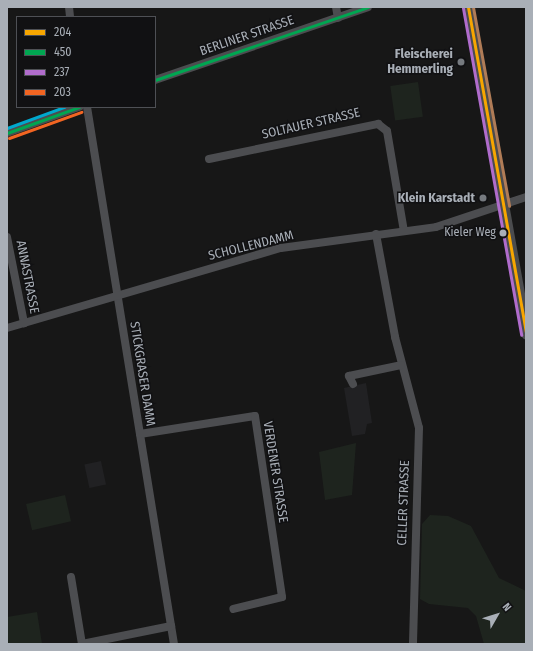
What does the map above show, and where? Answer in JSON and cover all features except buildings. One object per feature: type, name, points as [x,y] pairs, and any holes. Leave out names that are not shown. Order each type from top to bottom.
[{"type":"main road","points":[[468,7],[526,334]]},
{"type":"street","points":[[336,7],[338,18]]},
{"type":"street","name":"BERLINER STRASSE","points":[[156,80],[368,7]]},
{"type":"street","points":[[7,133],[76,108]]},
{"type":"street","name":"STICKGRASER DAMM","points":[[87,108],[101,208],[118,294],[174,644]]},
{"type":"street","name":"SOLTAUER STRASSE","points":[[209,160],[378,124],[387,131],[404,231]]},
{"type":"street","points":[[504,207],[526,197]]},
{"type":"street","name":"SCHOLLENDAMM","points":[[7,328],[118,294],[281,248],[460,222],[504,207]]},
{"type":"street","name":"CELLER STRASSE","points":[[376,234],[402,365],[419,428],[413,644]]},
{"type":"street","name":"ANNASTRASSE","points":[[7,237],[24,323]]},
{"type":"street","points":[[353,384],[349,376],[402,365]]},
{"type":"street","name":"VERDENER STRASSE","points":[[140,434],[255,416],[282,597],[233,609]]},
{"type":"street","points":[[71,577],[82,644],[171,626]]},
{"type":"shaded area","points":[[418,82],[423,117],[395,121],[390,86]]},
{"type":"shaded area","points":[[366,383],[372,423],[367,424],[365,434],[352,436],[344,388]]},
{"type":"shaded area","points":[[356,443],[352,495],[325,500],[319,452]]},
{"type":"shaded area","points":[[101,461],[106,484],[89,488],[84,465]]},
{"type":"shaded area","points":[[65,495],[71,521],[32,530],[26,504]]},
{"type":"shaded area","points":[[430,515],[448,516],[471,526],[499,578],[526,591],[526,644],[484,644],[476,616],[468,608],[429,604],[420,599],[422,524]]},
{"type":"shaded area","points":[[37,612],[42,644],[7,644],[7,617]]},
{"type":"transit line","name":"450","points":[[156,80],[368,7]]},
{"type":"transit line","name":"204","points":[[468,7],[526,334]]},
{"type":"transit line","points":[[473,7],[509,206]]},
{"type":"transit line","name":"237","points":[[463,8],[521,335]]},
{"type":"transit line","points":[[7,128],[61,108]]},
{"type":"transit line","name":"450","points":[[7,133],[76,108]]},
{"type":"transit line","name":"203","points":[[9,138],[81,112]]},
{"type":"place","name":"Fleischerei Hemmerling","points":[[461,62]]},
{"type":"place","name":"Klein Karstadt","points":[[483,198]]},
{"type":"place","name":"Kieler Weg","points":[[503,233]]}]
